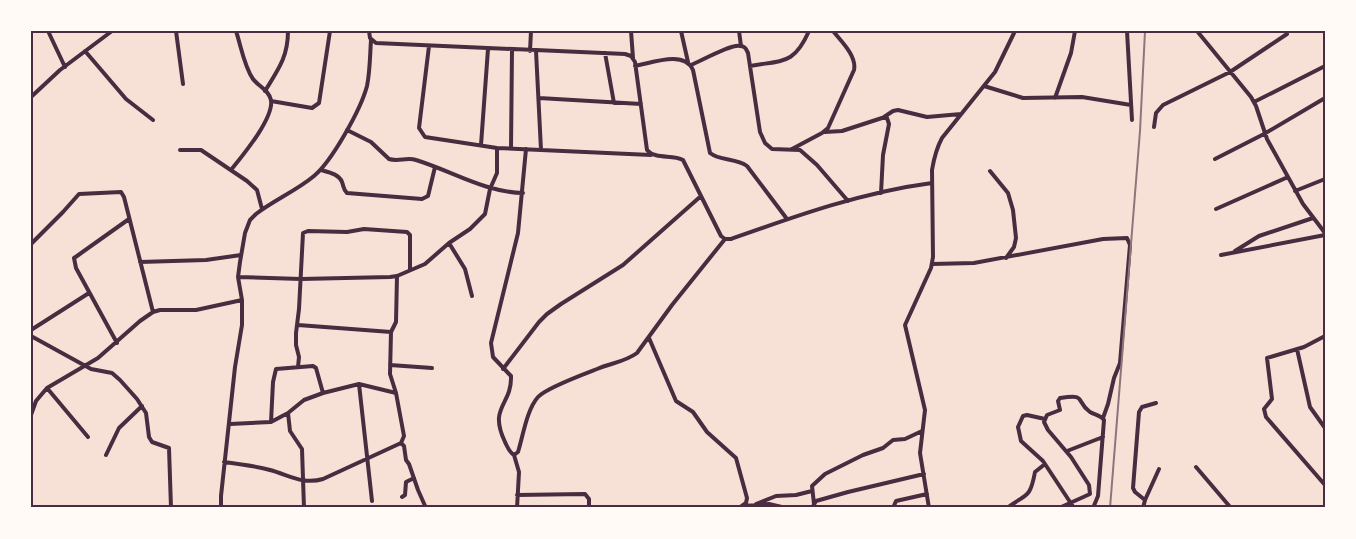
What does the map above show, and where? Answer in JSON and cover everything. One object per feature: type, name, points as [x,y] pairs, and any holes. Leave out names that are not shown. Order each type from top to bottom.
[{"type":"street","points":[[48,31],[64,67]]},
{"type":"street","points":[[31,97],[64,67],[112,31]]},
{"type":"street","points":[[176,31],[183,84]]},
{"type":"street","points":[[231,170],[258,134],[268,113],[271,101],[249,72],[236,31]]},
{"type":"street","points":[[265,91],[285,58],[288,31]]},
{"type":"street","points":[[271,101],[312,108],[319,103],[330,31]]},
{"type":"street","points":[[221,508],[224,462],[242,325],[242,300],[238,277],[247,226],[253,216],[262,208],[304,183],[321,170],[346,130],[367,86],[371,40],[369,31]]},
{"type":"street","points":[[530,50],[531,31]]},
{"type":"street","points":[[631,31],[633,58],[636,66],[647,150],[651,155]]},
{"type":"street","points":[[681,31],[710,153],[714,156],[740,162],[747,166],[787,219]]},
{"type":"street","points":[[739,31],[741,46]]},
{"type":"street","points":[[750,66],[787,59],[793,56],[803,45],[809,31]]},
{"type":"street","points":[[825,132],[836,113],[855,65],[845,46],[832,31]]},
{"type":"street","points":[[929,508],[920,453],[925,410],[906,337],[905,325],[932,264],[934,245],[932,170],[936,148],[999,65],[1015,31]]},
{"type":"street","points":[[1055,98],[1071,53],[1076,31]]},
{"type":"street","points":[[1127,31],[1132,120]]},
{"type":"street","points":[[1197,31],[1254,102],[1264,134],[1295,190],[1325,234],[1221,255]]},
{"type":"street","points":[[1154,127],[1156,113],[1163,105],[1230,72],[1287,34]]},
{"type":"street","points":[[371,40],[376,43],[429,46],[625,54],[633,58]]},
{"type":"street","points":[[429,46],[419,128],[425,137],[497,148],[651,155],[683,160],[721,236],[725,239],[731,239],[787,219],[848,201],[913,185],[932,183]]},
{"type":"street","points":[[636,66],[680,59],[690,64],[732,46],[744,47],[748,53],[758,123],[763,139],[772,149],[800,150],[848,201]]},
{"type":"street","points":[[481,145],[488,49]]},
{"type":"street","points":[[511,148],[512,50]]},
{"type":"street","points":[[85,51],[126,98],[153,120]]},
{"type":"street","points":[[536,51],[541,150]]},
{"type":"street","points":[[605,53],[614,102]]},
{"type":"street","points":[[1254,102],[1325,66]]},
{"type":"street","points":[[984,86],[1023,98],[1082,97],[1131,105]]},
{"type":"street","points":[[539,98],[641,104]]},
{"type":"street","points":[[1215,159],[1264,134],[1325,98]]},
{"type":"street","points":[[792,149],[825,132],[842,131],[884,117],[893,111],[898,110],[927,117],[961,114]]},
{"type":"street","points":[[881,193],[883,155],[889,124],[888,120],[884,117]]},
{"type":"street","points":[[346,130],[371,142],[389,159],[411,158],[490,189],[506,193],[523,194]]},
{"type":"street","points":[[238,277],[301,279],[397,276],[425,264],[449,243],[470,230],[485,214],[490,189],[496,173],[497,148]]},
{"type":"street","points":[[517,508],[519,472],[514,455],[510,453],[500,433],[498,418],[512,383],[511,376],[493,357],[490,343],[518,233],[526,149]]},
{"type":"street","points":[[180,150],[201,150],[231,170],[257,190],[262,208]]},
{"type":"street","points":[[321,170],[339,177],[347,193],[422,199],[428,196],[435,167]]},
{"type":"street","points":[[990,171],[1008,193],[1013,210],[1016,238],[1014,247],[1006,258]]},
{"type":"street","points":[[1216,209],[1288,177]]},
{"type":"street","points":[[1295,190],[1325,180]]},
{"type":"street","points":[[31,244],[76,196],[121,192],[124,197],[153,312]]},
{"type":"street","points":[[503,369],[547,314],[623,265],[701,196]]},
{"type":"street","points":[[1232,253],[1259,236],[1313,218]]},
{"type":"street","points":[[117,342],[76,268],[74,258],[129,219]]},
{"type":"street","points":[[298,367],[299,357],[296,341],[301,279],[302,234],[308,231],[347,232],[364,229],[407,232],[410,235],[410,269]]},
{"type":"street","points":[[932,264],[966,264],[1103,239],[1126,238],[1129,240],[1120,362],[1103,418],[1098,496],[1093,508]]},
{"type":"street","points":[[514,455],[518,452],[528,416],[540,395],[557,385],[631,357],[643,347],[672,305],[725,239]]},
{"type":"street","points":[[449,243],[465,269],[472,296]]},
{"type":"street","points":[[140,262],[206,260],[241,255]]},
{"type":"street","points":[[224,462],[270,470],[302,481],[312,481],[323,479],[401,443],[404,436],[396,393],[390,374],[391,332],[396,322],[397,276]]},
{"type":"street","points":[[31,330],[89,293]]},
{"type":"street","points":[[31,415],[36,402],[47,388],[98,358],[153,312],[160,310],[196,310],[242,300]]},
{"type":"street","points":[[298,325],[391,332]]},
{"type":"street","points":[[31,336],[85,366],[98,371],[112,373],[142,406],[148,418],[149,437],[152,442],[169,448],[171,508]]},
{"type":"street","points":[[1325,336],[1297,349],[1267,358],[1272,399],[1265,406],[1264,412],[1266,417],[1325,485]]},
{"type":"street","points":[[649,338],[676,401],[693,412],[707,432],[736,458],[746,493],[746,503],[741,507]]},
{"type":"street","points":[[1297,349],[1310,407],[1325,428]]},
{"type":"street","points":[[271,422],[273,382],[276,368],[310,365],[316,368],[323,393]]},
{"type":"street","points":[[390,365],[432,368]]},
{"type":"street","points":[[230,424],[271,422],[288,413],[304,400],[359,384],[396,393]]},
{"type":"street","points":[[359,384],[372,501]]},
{"type":"street","points":[[47,388],[88,437]]},
{"type":"street","points":[[1074,508],[1045,464],[1021,441],[1018,427],[1023,416],[1044,418],[1060,410],[1058,403],[1060,398],[1074,396],[1080,398],[1089,411],[1103,418]]},
{"type":"street","points":[[1145,500],[1135,492],[1134,488],[1139,412],[1142,407],[1156,403]]},
{"type":"street","points":[[106,455],[119,428],[142,406]]},
{"type":"street","points":[[288,413],[290,431],[302,449],[304,508]]},
{"type":"street","points":[[1044,418],[1045,426],[1067,451],[1089,485],[1090,490],[1090,494],[1059,508]]},
{"type":"street","points":[[813,506],[812,491],[814,484],[825,474],[863,455],[883,448],[893,440],[905,439],[922,431]]},
{"type":"street","points":[[1067,451],[1103,437]]},
{"type":"street","points":[[401,443],[404,446],[406,460],[426,508]]},
{"type":"street","points":[[1008,508],[1027,496],[1033,485],[1035,472],[1045,464]]},
{"type":"street","points":[[1196,467],[1231,508]]},
{"type":"street","points":[[1143,508],[1159,469]]},
{"type":"street","points":[[813,506],[816,501],[924,474]]},
{"type":"street","points":[[402,497],[405,495],[406,482],[414,478]]},
{"type":"street","points":[[741,507],[756,504],[776,496],[796,496],[812,491]]},
{"type":"street","points":[[517,495],[585,494],[589,499],[589,508]]},
{"type":"street","points":[[893,508],[896,501],[900,499],[927,494]]},
{"type":"street","points":[[756,504],[769,504],[786,508]]},
{"type":"railway","points":[[1110,508],[1140,131],[1145,31]]}]
